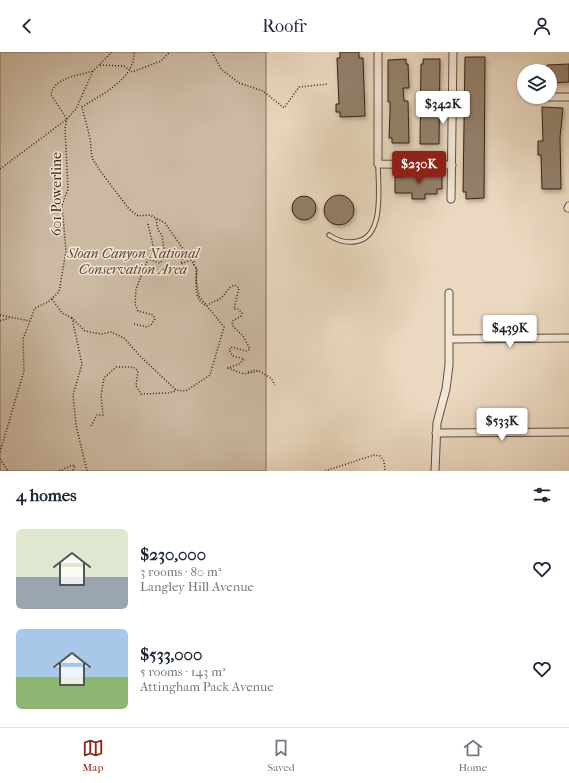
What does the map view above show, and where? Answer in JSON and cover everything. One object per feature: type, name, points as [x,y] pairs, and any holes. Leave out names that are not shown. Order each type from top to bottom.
[{"type":"street","points":[[378,52],[378,164],[452,165]]},
{"type":"street","points":[[451,199],[453,52]]},
{"type":"street","points":[[557,97],[569,97]]},
{"type":"street","points":[[435,471],[436,433],[448,375],[450,339],[449,293]]},
{"type":"street","points":[[450,339],[569,338]]},
{"type":"street","points":[[436,433],[569,432]]},
{"type":"lane","points":[[329,235],[335,239],[352,243],[368,236],[374,229],[378,214],[378,164]]},
{"type":"path","points":[[66,119],[51,94],[52,87],[58,82],[93,71],[112,52]]},
{"type":"path","points":[[0,170],[66,119],[75,110],[119,83],[135,61],[134,52]]},
{"type":"path","points":[[100,65],[124,66],[132,72],[146,68],[161,61],[170,52]]},
{"type":"path","points":[[212,52],[221,69],[239,83],[263,91],[284,108],[299,87],[328,84]]},
{"type":"path","points":[[75,110],[93,71]]},
{"type":"path","points":[[82,106],[90,138],[92,158],[101,172],[129,209],[138,216],[150,215],[165,223],[195,266]]},
{"type":"path","name":"601 Powerline","points":[[52,299],[59,292],[66,251],[62,205],[68,188],[65,128],[66,119]]},
{"type":"path","points":[[148,259],[162,263],[165,257],[156,218]]},
{"type":"path","points":[[134,324],[146,327],[151,326],[155,319],[153,315],[138,311],[135,304],[136,289],[153,245],[148,224]]},
{"type":"path","points":[[0,452],[24,371],[23,339],[35,308],[52,299],[62,313],[72,318],[85,331],[101,334],[111,332],[124,338],[140,356],[177,390],[186,391],[210,375],[224,327],[200,296],[196,280],[197,269],[195,266],[194,253],[191,253],[187,262],[181,264],[183,257],[182,248]]},
{"type":"path","points":[[207,306],[212,301],[218,300],[232,286],[238,286],[237,300],[234,309],[238,309],[242,313],[241,316],[233,321],[232,325],[243,336],[250,349],[246,352],[231,347],[230,350],[233,356],[244,359],[239,364],[228,368],[246,373],[259,371],[271,378],[275,384]]},
{"type":"path","points":[[0,315],[9,318],[30,320]]},
{"type":"path","points":[[0,321],[9,318]]},
{"type":"path","points":[[72,318],[82,364],[73,395],[76,425],[87,471]]},
{"type":"path","points":[[91,426],[97,415],[103,414],[101,400],[104,378],[116,367],[133,367],[138,371],[136,386],[141,394],[173,393],[177,390]]},
{"type":"path","points":[[325,471],[374,455],[380,456],[384,461],[385,471]]},
{"type":"path","points":[[0,460],[8,471]]},
{"type":"path","points":[[59,471],[72,464],[75,466],[72,471]]},
{"type":"green space","name":"Sloan Canyon National Conservation Area","points":[[0,52],[266,52],[266,471],[0,471]]},
{"type":"building","points":[[340,52],[359,52],[359,58],[363,58],[365,116],[340,117],[340,112],[336,112],[336,104],[339,104],[337,58],[340,58]]},
{"type":"building","points":[[465,57],[485,57],[484,198],[466,199],[466,192],[463,192]]},
{"type":"building","points":[[406,59],[406,64],[408,64],[409,88],[403,88],[404,101],[408,101],[409,143],[392,143],[392,138],[389,138],[390,102],[388,102],[388,60]]},
{"type":"building","points":[[423,59],[440,59],[439,144],[420,144],[421,64],[423,64]]},
{"type":"building","points":[[569,64],[569,82],[557,83],[557,65]]},
{"type":"building","points":[[542,107],[563,108],[560,137],[561,189],[542,189],[541,155],[538,155],[538,141],[543,141]]},
{"type":"building","points":[[404,174],[442,174],[442,189],[437,189],[437,194],[425,194],[425,199],[412,199],[412,193],[395,193],[395,177],[404,177]]},
{"type":"building","points":[[339,195],[350,199],[354,210],[350,221],[339,225],[328,221],[324,210],[328,199]]},
{"type":"building","points":[[304,196],[309,197],[315,203],[315,213],[309,219],[304,220],[299,219],[293,213],[292,208],[293,203],[299,197]]}]
